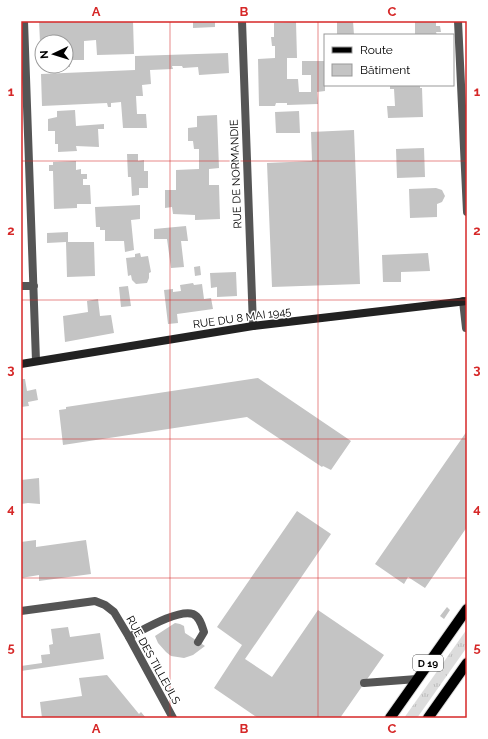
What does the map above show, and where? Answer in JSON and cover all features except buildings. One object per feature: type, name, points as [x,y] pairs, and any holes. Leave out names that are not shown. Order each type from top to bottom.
[{"type":"main road","name":"D 19","points":[[390,718],[467,609]]},
{"type":"main road","name":"D 19","points":[[428,718],[467,662]]},
{"type":"street","points":[[24,21],[36,361]]},
{"type":"street","name":"RUE DE NORMANDIE","points":[[242,21],[253,326]]},
{"type":"street","points":[[458,21],[467,212]]},
{"type":"street","points":[[21,286],[34,286]]},
{"type":"street","points":[[465,301],[466,328]]},
{"type":"street","name":"RUE DU 8 MAI 1945","points":[[21,364],[253,326],[465,301]]},
{"type":"street","name":"RUE DES TILLEULS","points":[[21,611],[95,601],[105,605],[114,612],[173,718]]},
{"type":"street","points":[[129,637],[182,613],[194,614],[201,622],[204,632],[198,642]]},
{"type":"street","points":[[364,683],[417,678]]},
{"type":"green space","points":[[467,629],[467,647],[417,718],[404,718]]}]
